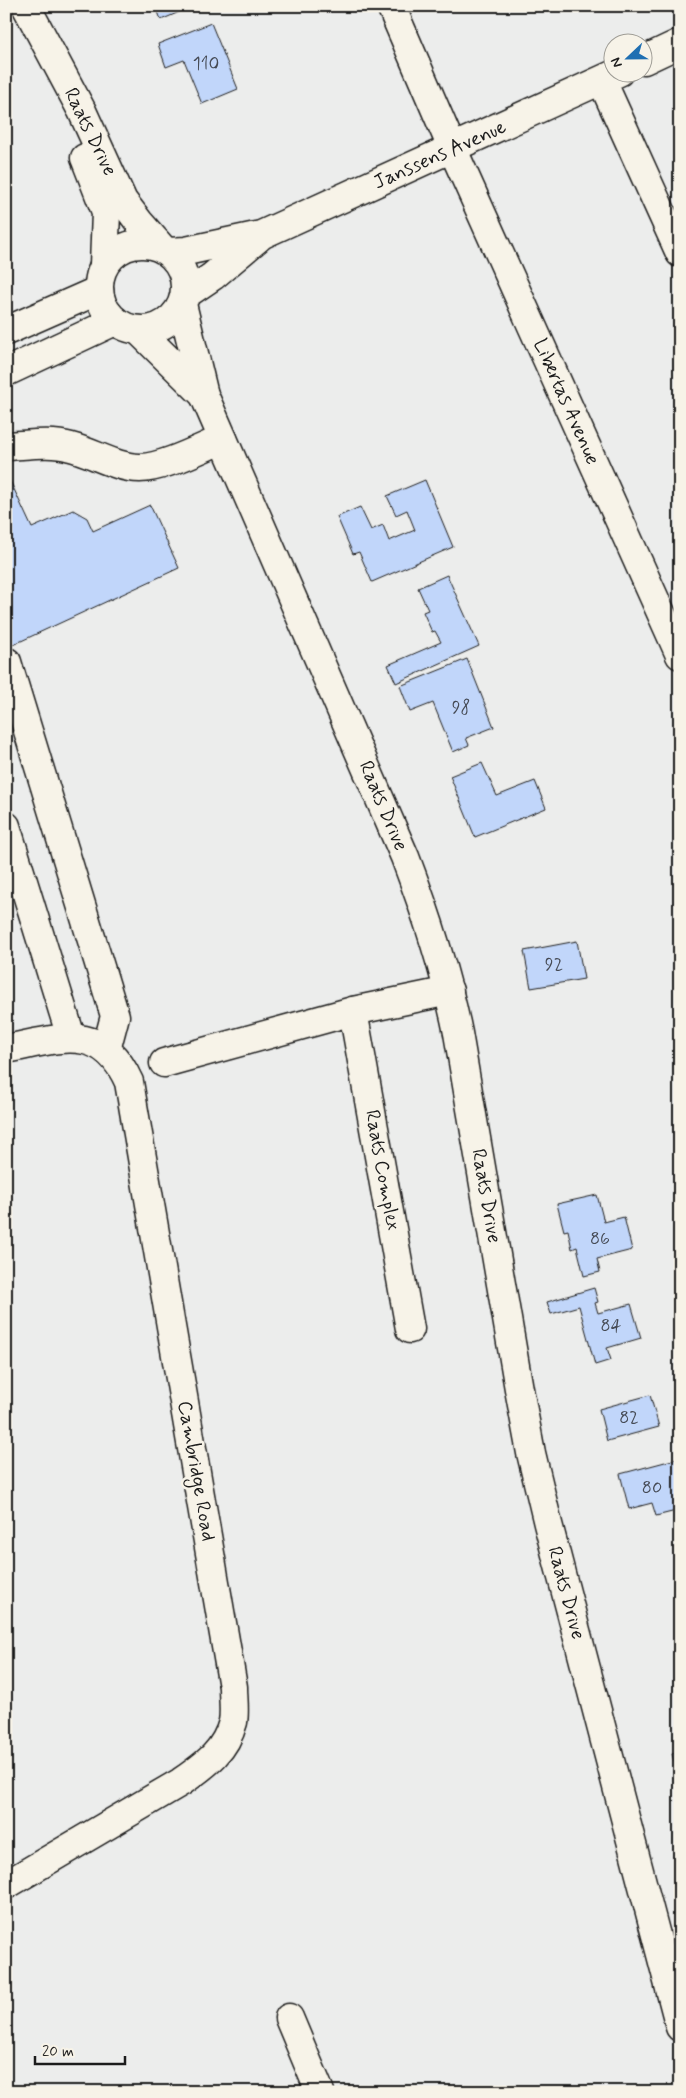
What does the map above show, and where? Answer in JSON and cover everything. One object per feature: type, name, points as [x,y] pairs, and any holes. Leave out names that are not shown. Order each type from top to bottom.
[{"type":"street","name":"Libertas Avenue","points":[[391,6],[453,150],[672,618],[680,655]]},
{"type":"street","name":"Raats Drive","points":[[27,8],[82,111],[123,201],[139,222],[165,250]]},
{"type":"street","name":"Raats Drive","points":[[27,8],[106,212],[102,277]]},
{"type":"street","points":[[654,55],[680,43]]},
{"type":"street","name":"Janssens Avenue","points":[[165,250],[186,251],[261,236],[604,80]]},
{"type":"street","points":[[612,82],[680,254]]},
{"type":"street","name":"Janssens Avenue","points":[[183,300],[261,236]]},
{"type":"street","points":[[6,332],[102,277],[119,249],[140,243],[165,250],[183,271],[183,300],[174,316],[164,324],[151,329],[127,326],[107,313],[102,277]]},
{"type":"street","name":"Raats Drive","points":[[183,300],[204,395],[405,857],[422,900],[450,991],[531,1453],[680,2027]]},
{"type":"street","name":"Raats Drive","points":[[127,326],[204,395]]},
{"type":"street","points":[[6,372],[127,326]]},
{"type":"street","points":[[6,446],[45,443],[69,446],[123,465],[141,468],[159,465],[223,439]]},
{"type":"street","points":[[7,662],[115,1016],[106,1050]]},
{"type":"street","points":[[6,826],[72,1037]]},
{"type":"street","points":[[164,1063],[353,1011],[450,991]]},
{"type":"street","name":"Raats Complex","points":[[353,1011],[410,1329]]},
{"type":"street","name":"Cambridge Road","points":[[6,1049],[72,1037],[96,1043],[106,1050],[124,1070],[129,1082],[233,1687],[233,1721],[222,1748],[188,1778],[6,1885]]},
{"type":"street","points":[[289,2018],[320,2092]]},
{"type":"building","points":[[156,6],[193,6],[161,20]]},
{"type":"building","points":[[211,23],[238,89],[202,104],[184,60],[166,67],[158,44]]},
{"type":"building","points":[[6,472],[32,528],[73,510],[87,518],[93,531],[150,505],[179,568],[6,648]]},
{"type":"building","points":[[425,480],[453,547],[372,582],[359,552],[353,554],[337,517],[360,507],[371,530],[383,525],[389,541],[415,530],[407,510],[396,515],[387,496]]},
{"type":"building","points":[[447,575],[479,646],[396,683],[388,665],[441,642],[435,631],[432,632],[423,612],[428,610],[418,588]]},
{"type":"building","points":[[467,659],[494,727],[466,738],[469,745],[453,752],[433,703],[410,712],[400,686]]},
{"type":"building","points":[[482,763],[497,796],[535,781],[546,808],[475,837],[450,776]]},
{"type":"building","points":[[577,941],[584,979],[531,988],[524,951]]},
{"type":"building","points":[[597,1195],[604,1222],[624,1217],[632,1250],[597,1259],[600,1272],[584,1276],[577,1247],[572,1249],[568,1230],[564,1231],[557,1204]]},
{"type":"building","points":[[594,1288],[598,1302],[595,1303],[598,1313],[631,1304],[641,1338],[607,1348],[611,1360],[595,1365],[579,1306],[551,1314],[547,1302]]},
{"type":"building","points":[[650,1395],[659,1427],[607,1441],[599,1409]]},
{"type":"building","points":[[680,1458],[680,1510],[656,1516],[652,1503],[629,1509],[620,1474]]},
{"type":"building","points":[[680,1751],[680,1781],[679,1781],[672,1754]]}]
